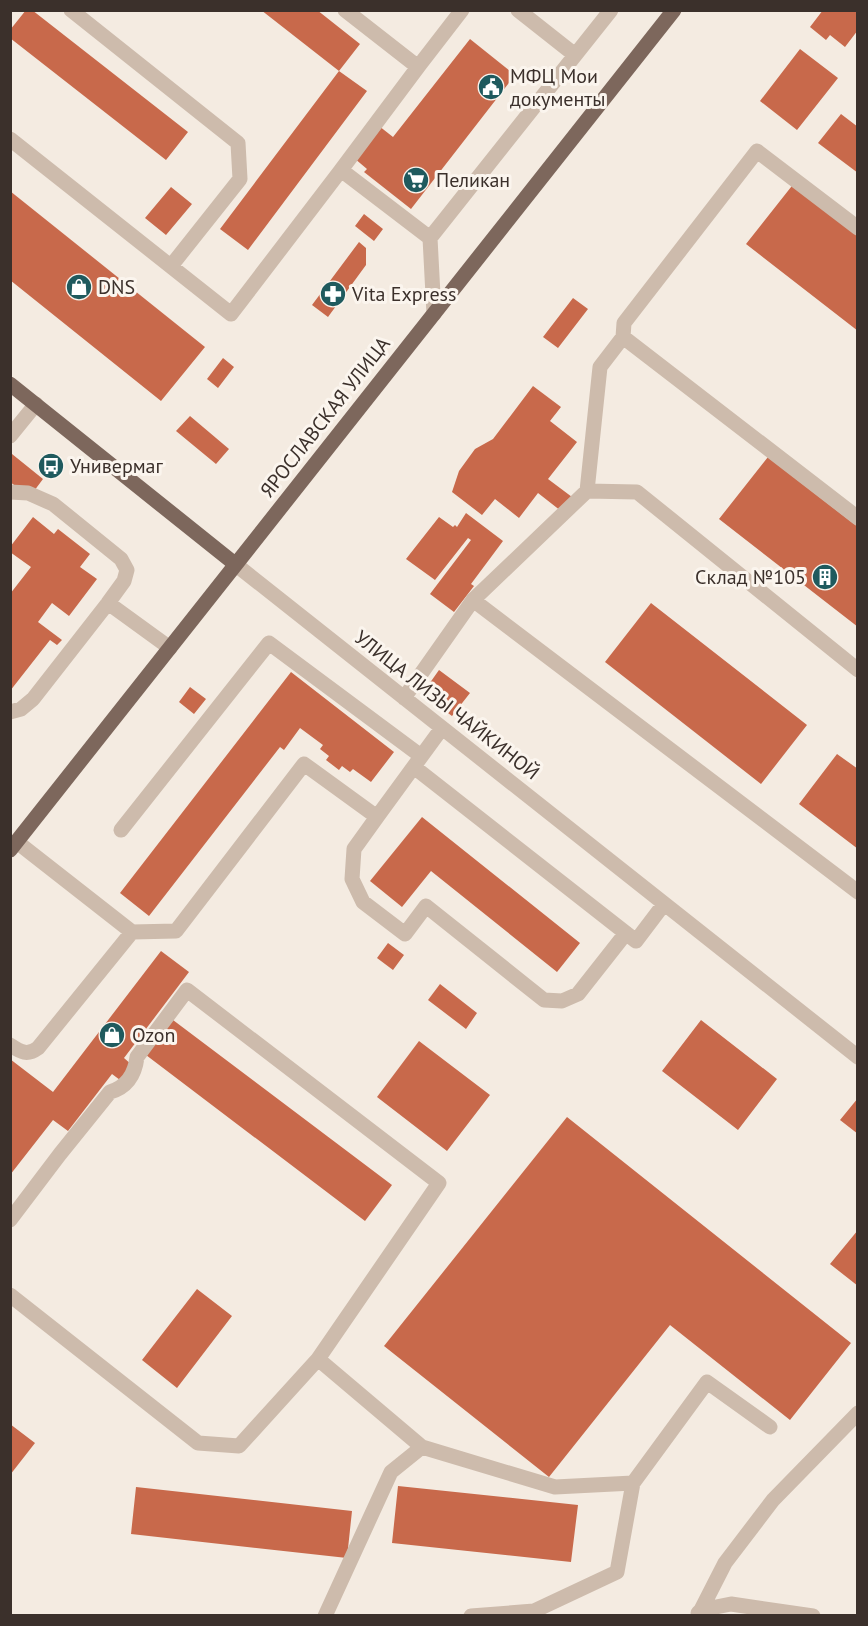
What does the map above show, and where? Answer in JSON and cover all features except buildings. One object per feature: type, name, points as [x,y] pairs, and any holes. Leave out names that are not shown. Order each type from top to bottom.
[{"type":"main road","name":"ЯРОСЛАВСКАЯ УЛИЦА","points":[[14,846],[674,10]]},
{"type":"main road","name":"УЛИЦА ЛИЗЫ ЧАЙКИНОЙ","points":[[10,384],[235,564]]},
{"type":"street","points":[[71,10],[238,143],[240,179],[171,266]]},
{"type":"street","points":[[345,10],[418,67]]},
{"type":"street","points":[[10,139],[231,314],[462,10]]},
{"type":"street","points":[[518,10],[575,55]]},
{"type":"street","points":[[434,314],[430,238],[611,10]]},
{"type":"street","points":[[404,698],[473,600],[588,491],[600,368],[622,337],[624,322],[757,151],[858,228]]},
{"type":"street","points":[[341,170],[430,238]]},
{"type":"street","points":[[622,337],[858,518]]},
{"type":"street","points":[[10,436],[36,404]]},
{"type":"street","points":[[588,491],[636,492],[858,670]]},
{"type":"street","points":[[10,492],[28,493],[53,504],[121,559],[127,570],[124,580],[108,603],[33,699],[21,709],[10,712]]},
{"type":"street","name":"УЛИЦА ЛИЗЫ ЧАЙКИНОЙ","points":[[235,564],[858,1057]]},
{"type":"street","points":[[473,600],[858,892]]},
{"type":"street","points":[[108,603],[170,648]]},
{"type":"street","points":[[122,830],[269,643],[636,941],[664,904]]},
{"type":"street","points":[[442,728],[354,849],[352,879],[363,902],[405,934],[426,906],[544,1000],[562,1001],[578,994],[626,933]]},
{"type":"street","points":[[14,846],[132,932],[176,931],[304,764],[377,817]]},
{"type":"street","points":[[10,1045],[26,1053],[38,1048],[132,932]]},
{"type":"street","points":[[10,1220],[110,1092],[122,1089],[136,1071],[137,1057],[187,990],[439,1183],[318,1359],[239,1446],[198,1443],[10,1295]]},
{"type":"street","points":[[318,1359],[422,1447],[555,1486],[633,1483]]},
{"type":"street","points":[[471,1616],[534,1611],[617,1572],[633,1483],[707,1382],[770,1427]]},
{"type":"street","points":[[698,1613],[725,1563],[773,1500],[858,1413]]},
{"type":"street","points":[[325,1616],[391,1473],[422,1447]]},
{"type":"street","points":[[698,1613],[731,1604],[813,1616]]},
{"type":"place","name":"МФЦ Мои документы","points":[[491,87]]},
{"type":"place","name":"Пеликан","points":[[416,180]]},
{"type":"place","name":"DNS","points":[[79,287]]},
{"type":"place","name":"Vita Express","points":[[333,294]]},
{"type":"place","name":"Универмаг","points":[[51,466]]},
{"type":"place","name":"Склад №105","points":[[825,577]]},
{"type":"place","name":"Ozon","points":[[112,1035]]}]
